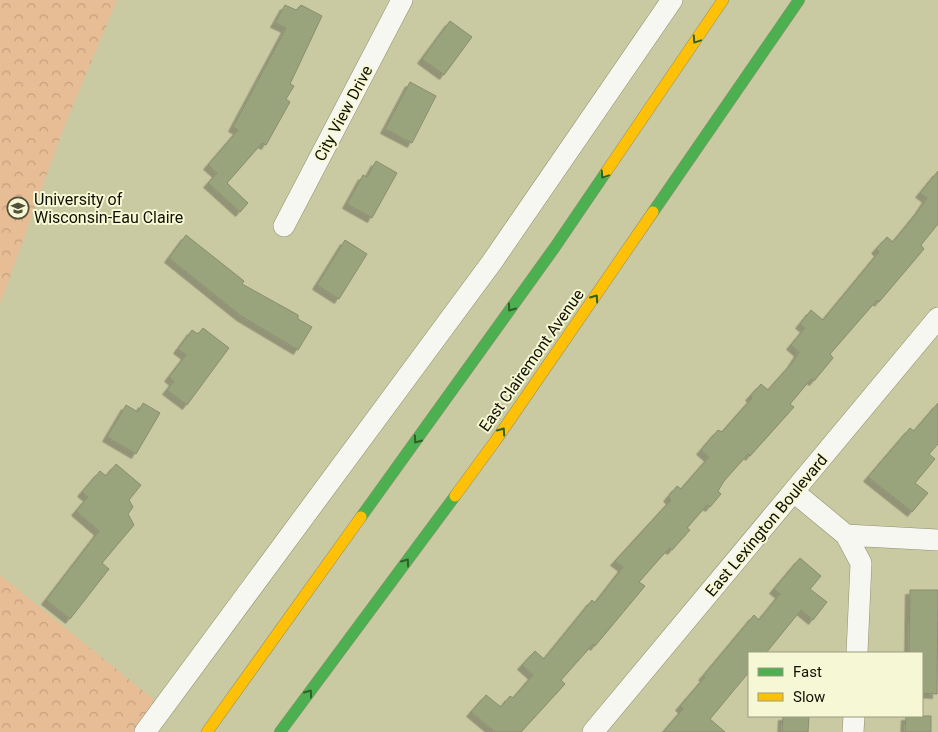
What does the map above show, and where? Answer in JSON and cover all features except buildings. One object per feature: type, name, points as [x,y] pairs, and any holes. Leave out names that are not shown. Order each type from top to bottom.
[{"type":"main road","points":[[207,732],[555,247],[724,0]]},
{"type":"main road","name":"East Clairemont Avenue","points":[[280,732],[496,440],[799,0]]},
{"type":"street","name":"City View Drive","points":[[284,226],[402,0]]},
{"type":"street","points":[[145,732],[492,262],[672,0]]},
{"type":"street","name":"East Lexington Boulevard","points":[[593,732],[938,318]]},
{"type":"street","points":[[794,492],[846,535],[861,563],[857,652]]},
{"type":"street","points":[[846,535],[938,540]]},
{"type":"street","points":[[853,732],[854,717]]},
{"type":"green space","name":"University of Wisconsin-Eau Claire","points":[[0,0],[117,0],[63,130],[0,304]]},
{"type":"green space","points":[[0,575],[163,707],[145,732],[0,732]]},
{"type":"traffic: fast","points":[[653,212],[799,0]]},
{"type":"traffic: fast","points":[[361,517],[555,247],[606,172]]},
{"type":"traffic: fast","points":[[280,732],[455,496]]},
{"type":"traffic: slow","points":[[606,172],[723,0]]},
{"type":"traffic: slow","points":[[455,496],[496,440],[653,212]]},
{"type":"traffic: slow","points":[[207,732],[361,517]]},
{"type":"place","name":"University of Wisconsin-Eau Claire","points":[[18,208]]}]
